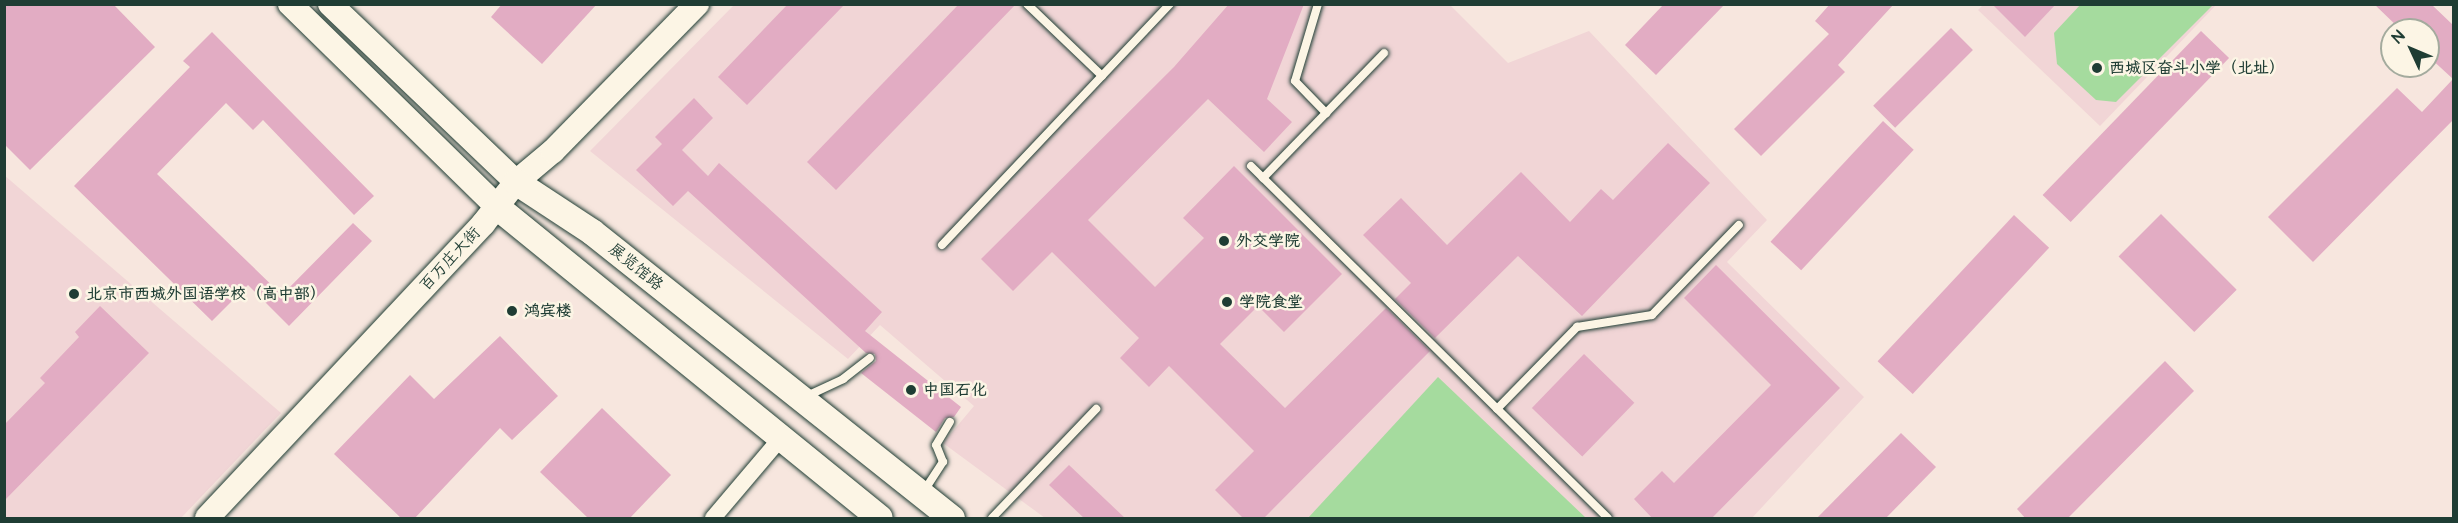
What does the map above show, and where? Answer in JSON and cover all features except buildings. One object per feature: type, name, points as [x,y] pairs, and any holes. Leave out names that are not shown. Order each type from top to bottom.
[{"type":"main road","points":[[290,4],[497,207],[880,519]]},
{"type":"main road","name":"展览馆路","points":[[330,4],[516,182],[592,232],[952,519]]},
{"type":"main road","name":"百万庄大街","points":[[207,519],[497,207],[516,182],[553,151],[698,4]]},
{"type":"street","points":[[713,519],[780,439]]},
{"type":"lane","points":[[1027,4],[1102,76]]},
{"type":"lane","points":[[942,245],[1170,4]]},
{"type":"lane","points":[[1318,4],[1296,81],[1326,113]]},
{"type":"lane","points":[[1263,178],[1384,54]]},
{"type":"lane","points":[[1251,166],[1608,519]]},
{"type":"lane","points":[[1497,409],[1577,327],[1652,315],[1739,225]]},
{"type":"lane","points":[[801,399],[843,379],[870,358]]},
{"type":"lane","points":[[992,519],[1096,409]]},
{"type":"lane","points":[[922,494],[943,462],[936,445],[950,422]]},
{"type":"shaded area","name":"西城区奋斗小学（北址）","points":[[1984,4],[2216,5],[2100,126],[1978,10]]},
{"type":"shaded area","name":"外交学院","points":[[734,5],[1450,5],[1508,63],[1589,31],[1767,220],[1727,262],[1864,397],[1752,518],[1045,518],[943,443],[974,406],[880,325],[848,359],[590,151]]},
{"type":"shaded area","name":"北京市西城外国语学校（高中部）","points":[[4,175],[281,413],[181,518],[5,518]]},
{"type":"green space","name":"西城区奋斗小学（北址）","points":[[2081,4],[2213,5],[2116,102],[2096,100],[2057,64],[2054,33]]},
{"type":"green space","points":[[1438,377],[1586,518],[1308,518]]},
{"type":"place","name":"西城区奋斗小学（北址）","points":[[2097,68]]},
{"type":"place","name":"外交学院","points":[[1224,241]]},
{"type":"place","name":"北京市西城外国语学校（高中部）","points":[[74,294]]},
{"type":"place","name":"学院食堂","points":[[1227,302]]},
{"type":"place","name":"鸿宾楼","points":[[512,311]]},
{"type":"place","name":"中国石化","points":[[911,390]]}]
